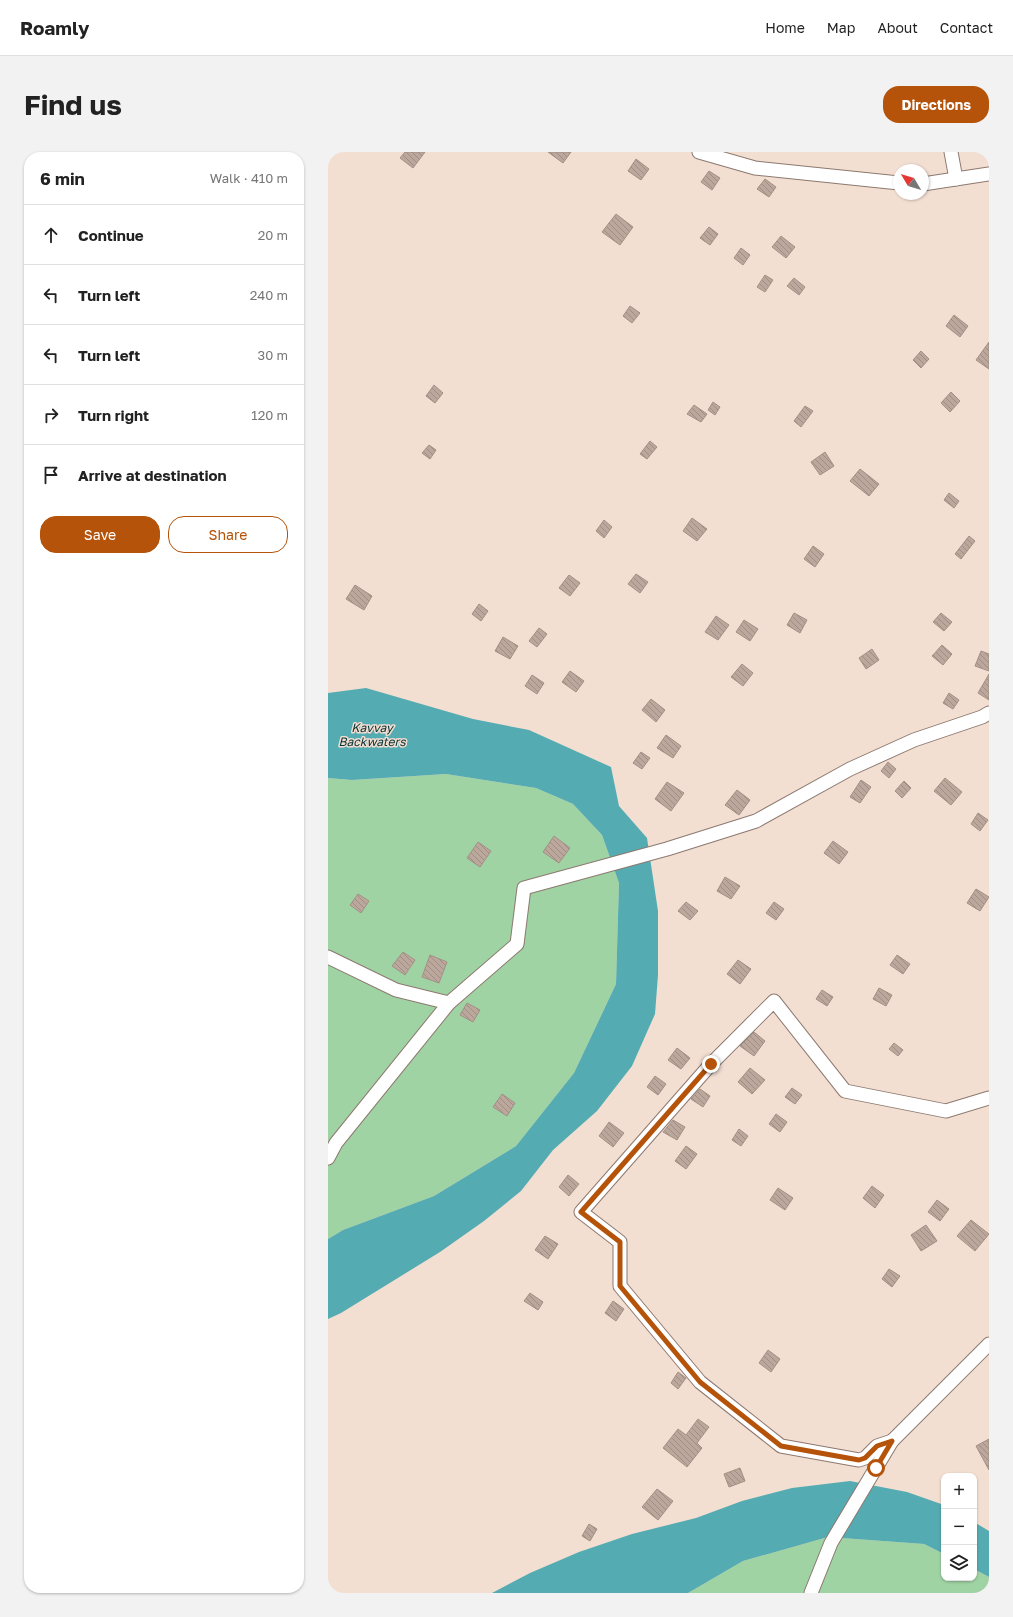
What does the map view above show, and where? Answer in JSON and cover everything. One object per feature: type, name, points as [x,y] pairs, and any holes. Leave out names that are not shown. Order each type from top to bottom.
[{"type":"street","points":[[699,152],[754,168],[893,183]]},
{"type":"street","points":[[951,152],[956,179]]},
{"type":"street","points":[[929,183],[989,174]]},
{"type":"street","points":[[328,1158],[336,1143],[449,1003],[517,944],[524,888],[666,850],[756,821],[850,770],[914,740],[982,717],[989,713]]},
{"type":"street","points":[[328,957],[396,990],[449,1003]]},
{"type":"street","points":[[892,1441],[877,1446],[865,1458],[859,1460],[781,1446],[700,1382],[620,1286],[620,1242],[581,1212],[711,1064],[774,1001],[845,1091],[946,1111],[989,1098]]},
{"type":"street","points":[[811,1593],[831,1543],[892,1441],[989,1344]]},
{"type":"green space","points":[[446,774],[536,788],[573,804],[602,835],[619,883],[616,984],[574,1073],[516,1146],[434,1196],[343,1230],[328,1239],[328,778],[352,780]]},
{"type":"green space","points":[[828,1537],[924,1544],[941,1552],[941,1581],[977,1581],[977,1571],[989,1577],[989,1593],[688,1593],[743,1561]]},
{"type":"water","name":"Kavvay Backwaters","points":[[366,688],[473,719],[529,730],[611,767],[619,806],[647,838],[658,911],[658,975],[655,1014],[632,1066],[597,1111],[553,1150],[521,1191],[484,1221],[440,1252],[341,1313],[328,1319],[328,1239],[343,1230],[434,1196],[516,1146],[574,1073],[616,984],[619,883],[602,835],[573,804],[536,788],[446,774],[352,780],[328,778],[328,693]]},
{"type":"water","points":[[850,1481],[907,1492],[941,1504],[941,1552],[924,1544],[828,1537],[743,1561],[688,1593],[492,1593],[530,1573],[579,1552],[632,1534],[696,1518],[742,1501],[792,1488]]},
{"type":"water","points":[[977,1524],[989,1531],[989,1577],[977,1571]]},
{"type":"building","points":[[405,152],[425,152],[413,168],[400,158]]},
{"type":"building","points":[[548,152],[571,152],[563,163]]},
{"type":"building","points":[[636,159],[649,169],[641,180],[628,171]]},
{"type":"building","points":[[709,171],[720,178],[712,190],[701,182]]},
{"type":"building","points":[[765,179],[776,187],[769,197],[757,189]]},
{"type":"building","points":[[616,214],[633,227],[620,245],[602,232]]},
{"type":"building","points":[[709,227],[718,234],[710,245],[700,238]]},
{"type":"building","points":[[781,236],[795,247],[786,258],[772,247]]},
{"type":"building","points":[[741,248],[750,255],[743,265],[734,258]]},
{"type":"building","points":[[765,275],[773,280],[765,292],[757,287]]},
{"type":"building","points":[[794,278],[805,287],[799,295],[787,286]]},
{"type":"building","points":[[630,306],[640,313],[632,323],[623,316]]},
{"type":"building","points":[[954,315],[968,326],[960,337],[946,326]]},
{"type":"building","points":[[989,342],[989,369],[976,360]]},
{"type":"building","points":[[921,351],[929,359],[921,368],[913,360]]},
{"type":"building","points":[[434,385],[443,393],[435,403],[426,396]]},
{"type":"building","points":[[951,392],[960,401],[950,412],[941,403]]},
{"type":"building","points":[[713,402],[720,407],[715,415],[708,410]]},
{"type":"building","points":[[694,405],[707,414],[701,422],[687,414]]},
{"type":"building","points":[[805,406],[813,411],[801,427],[794,421]]},
{"type":"building","points":[[650,441],[657,447],[647,459],[640,454]]},
{"type":"building","points":[[429,445],[436,450],[430,459],[422,453]]},
{"type":"building","points":[[825,452],[834,466],[820,475],[811,462]]},
{"type":"building","points":[[860,469],[879,484],[869,496],[850,481]]},
{"type":"building","points":[[949,493],[959,501],[954,508],[944,500]]},
{"type":"building","points":[[692,518],[707,529],[697,541],[683,531]]},
{"type":"building","points":[[604,520],[612,527],[604,538],[596,531]]},
{"type":"building","points":[[969,536],[975,541],[961,559],[955,554]]},
{"type":"building","points":[[813,546],[824,554],[815,567],[804,559]]},
{"type":"building","points":[[636,574],[648,582],[640,593],[628,584]]},
{"type":"building","points":[[569,575],[580,583],[570,596],[559,588]]},
{"type":"building","points":[[355,585],[372,596],[364,610],[346,599]]},
{"type":"building","points":[[479,604],[488,611],[481,621],[472,614]]},
{"type":"building","points":[[794,613],[807,620],[800,633],[787,625]]},
{"type":"building","points":[[941,613],[952,622],[944,631],[933,622]]},
{"type":"building","points":[[716,616],[729,625],[718,640],[705,632]]},
{"type":"building","points":[[744,620],[758,629],[750,641],[736,632]]},
{"type":"building","points":[[539,628],[547,634],[537,647],[529,641]]},
{"type":"building","points":[[503,637],[518,646],[510,659],[495,651]]},
{"type":"building","points":[[942,645],[952,654],[943,665],[932,656]]},
{"type":"building","points":[[872,649],[879,660],[866,669],[859,658]]},
{"type":"building","points":[[981,651],[989,654],[989,671],[975,666]]},
{"type":"building","points":[[742,664],[753,673],[743,686],[731,677]]},
{"type":"building","points":[[570,671],[584,681],[576,692],[562,682]]},
{"type":"building","points":[[989,674],[989,700],[978,693]]},
{"type":"building","points":[[532,675],[544,683],[537,694],[525,686]]},
{"type":"building","points":[[949,693],[959,700],[953,709],[943,703]]},
{"type":"building","points":[[651,699],[665,710],[656,722],[642,710]]},
{"type":"building","points":[[666,735],[681,746],[673,758],[657,748]]},
{"type":"building","points":[[641,752],[650,758],[642,769],[633,763]]},
{"type":"building","points":[[888,762],[896,769],[889,778],[881,771]]},
{"type":"building","points":[[945,778],[962,792],[951,805],[934,791]]},
{"type":"building","points":[[861,780],[871,787],[860,803],[850,797]]},
{"type":"building","points":[[904,781],[911,788],[902,798],[895,791]]},
{"type":"building","points":[[667,782],[684,793],[671,811],[655,799]]},
{"type":"building","points":[[737,790],[750,800],[739,815],[725,805]]},
{"type":"building","points":[[978,813],[988,820],[980,831],[971,824]]},
{"type":"building","points":[[554,836],[570,848],[559,863],[543,852]]},
{"type":"building","points":[[833,841],[848,852],[839,864],[824,853]]},
{"type":"building","points":[[478,842],[491,851],[480,867],[467,858]]},
{"type":"building","points":[[725,877],[740,886],[731,899],[717,891]]},
{"type":"building","points":[[976,889],[989,897],[980,911],[967,903]]},
{"type":"building","points":[[358,894],[369,901],[361,913],[350,905]]},
{"type":"building","points":[[686,902],[698,911],[690,920],[678,911]]},
{"type":"building","points":[[774,902],[784,909],[776,920],[766,913]]},
{"type":"building","points":[[403,952],[415,960],[405,975],[392,966]]},
{"type":"building","points":[[430,955],[447,962],[439,983],[422,977]]},
{"type":"building","points":[[897,955],[910,964],[903,974],[890,965]]},
{"type":"building","points":[[738,960],[751,969],[740,984],[727,974]]},
{"type":"building","points":[[879,988],[892,995],[886,1006],[873,999]]},
{"type":"building","points":[[822,990],[833,997],[827,1006],[816,999]]},
{"type":"building","points":[[467,1003],[480,1010],[473,1022],[460,1015]]},
{"type":"building","points":[[754,1032],[765,1041],[754,1056],[740,1046]]},
{"type":"building","points":[[894,1043],[903,1050],[898,1056],[889,1049]]},
{"type":"building","points":[[677,1048],[690,1058],[681,1069],[668,1060]]},
{"type":"building","points":[[750,1068],[765,1080],[752,1094],[738,1082]]},
{"type":"building","points":[[655,1076],[666,1084],[658,1095],[647,1087]]},
{"type":"building","points":[[792,1088],[802,1095],[795,1104],[785,1097]]},
{"type":"building","points":[[700,1089],[710,1096],[703,1107],[691,1099]]},
{"type":"building","points":[[502,1094],[515,1103],[507,1116],[493,1107]]},
{"type":"building","points":[[776,1114],[787,1122],[780,1132],[769,1124]]},
{"type":"building","points":[[673,1120],[685,1127],[677,1140],[663,1132]]},
{"type":"building","points":[[609,1122],[624,1133],[613,1147],[599,1136]]},
{"type":"building","points":[[739,1129],[748,1136],[741,1146],[732,1140]]},
{"type":"building","points":[[686,1146],[697,1154],[686,1169],[675,1161]]},
{"type":"building","points":[[568,1175],[579,1184],[569,1196],[559,1187]]},
{"type":"building","points":[[872,1186],[884,1195],[875,1208],[863,1198]]},
{"type":"building","points":[[778,1188],[793,1198],[785,1210],[770,1200]]},
{"type":"building","points":[[937,1200],[949,1209],[940,1221],[928,1212]]},
{"type":"building","points":[[971,1220],[989,1234],[975,1251],[957,1236]]},
{"type":"building","points":[[926,1225],[937,1241],[921,1251],[911,1235]]},
{"type":"building","points":[[545,1236],[558,1244],[548,1259],[535,1250]]},
{"type":"building","points":[[889,1269],[900,1276],[892,1287],[882,1279]]},
{"type":"building","points":[[530,1293],[543,1302],[538,1310],[524,1301]]},
{"type":"building","points":[[613,1301],[624,1309],[616,1321],[605,1313]]},
{"type":"building","points":[[768,1350],[780,1359],[771,1372],[759,1363]]},
{"type":"building","points":[[678,1372],[686,1378],[678,1389],[671,1383]]},
{"type":"building","points":[[698,1419],[709,1427],[697,1443],[702,1448],[687,1467],[663,1448],[678,1429],[686,1435]]},
{"type":"building","points":[[989,1439],[989,1470],[976,1446]]},
{"type":"building","points":[[740,1468],[745,1481],[729,1487],[724,1474]]},
{"type":"building","points":[[657,1489],[673,1501],[658,1520],[642,1507]]},
{"type":"building","points":[[589,1524],[597,1529],[590,1541],[582,1536]]},
{"type":"route","points":[[711,1064],[581,1212],[620,1242],[620,1286],[700,1382],[781,1446],[852,1460],[859,1460],[865,1458],[877,1446],[892,1441],[876,1468]]}]
